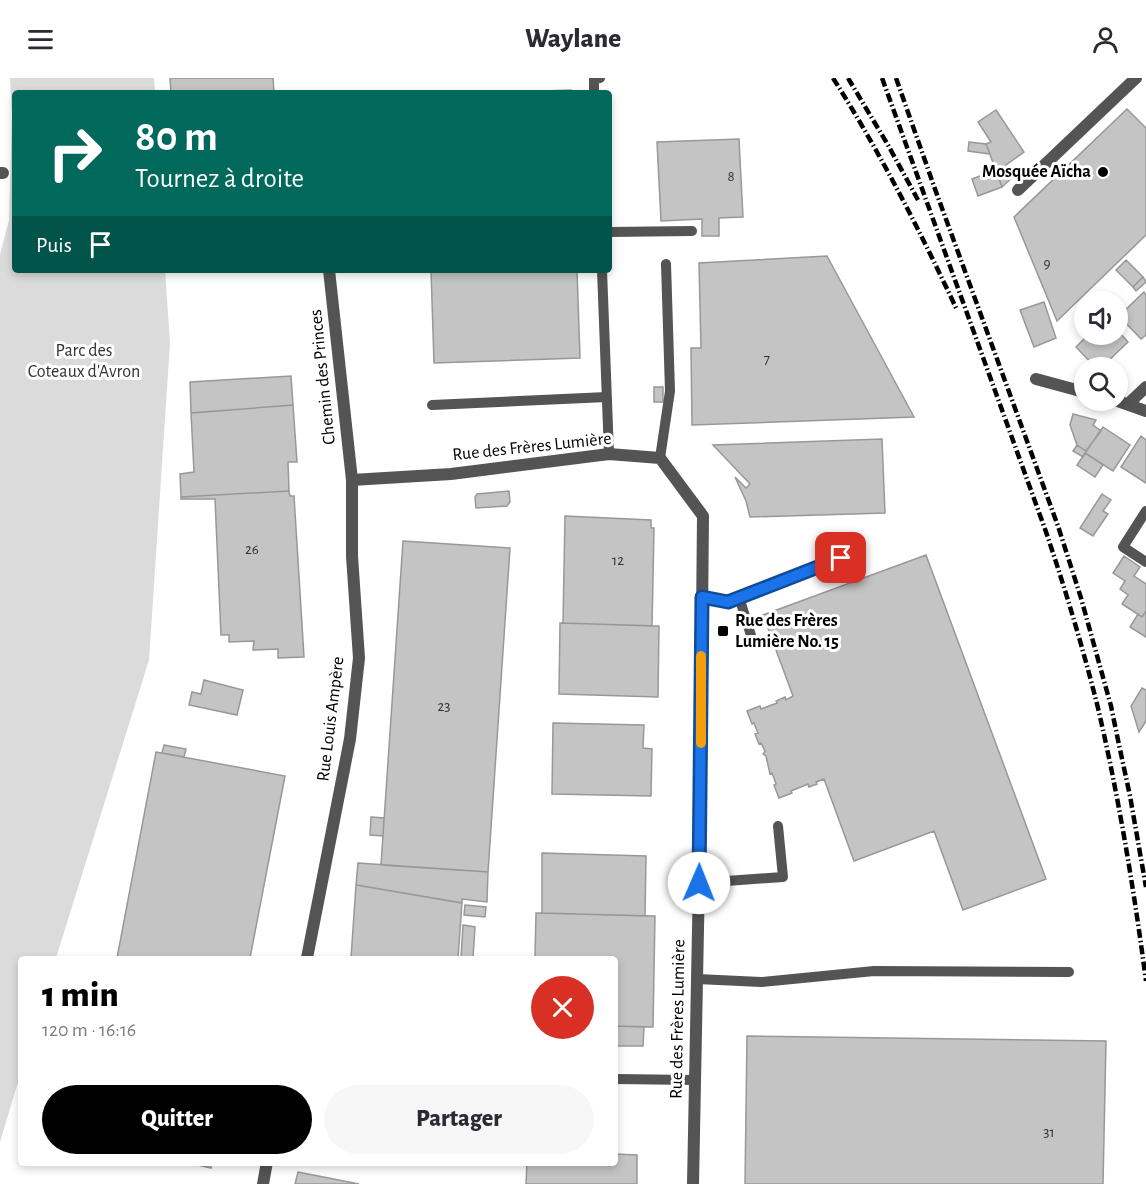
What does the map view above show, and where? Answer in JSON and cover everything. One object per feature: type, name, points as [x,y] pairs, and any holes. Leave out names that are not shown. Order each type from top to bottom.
[{"type":"street","points":[[1018,190],[1136,78]]},
{"type":"street","name":"Chemin des Princes","points":[[328,273],[352,480]]},
{"type":"street","points":[[1036,379],[1074,389]]},
{"type":"street","points":[[1146,387],[1128,404],[1146,411]]},
{"type":"street","name":"Rue des Frères Lumière","points":[[352,480],[451,474],[609,454],[660,458],[703,516],[693,1184]]},
{"type":"street","name":"Rue Louis Ampère","points":[[307,956],[350,739],[359,658],[352,556],[352,480]]},
{"type":"street","points":[[263,1184],[266,1166]]},
{"type":"lane","points":[[594,90],[594,79],[600,78]]},
{"type":"lane","points":[[612,232],[692,231]]},
{"type":"lane","points":[[660,458],[670,391],[666,264]]},
{"type":"lane","points":[[602,273],[609,454]]},
{"type":"lane","points":[[432,405],[607,397]]},
{"type":"lane","points":[[1146,511],[1123,547],[1146,562]]},
{"type":"lane","points":[[702,597],[728,602],[841,558]]},
{"type":"lane","points":[[739,597],[754,645]]},
{"type":"lane","points":[[699,883],[783,877],[778,826]]},
{"type":"lane","points":[[697,979],[762,982],[874,970],[1069,972]]},
{"type":"lane","points":[[618,1079],[695,1080]]},
{"type":"green space","name":"Parc des Coteaux d'Avron","points":[[10,78],[154,78],[155,90],[12,90],[12,116]]},
{"type":"green space","name":"Parc des Coteaux d'Avron","points":[[12,116],[12,273],[165,273],[170,343],[149,660],[57,956],[18,956],[18,1082],[0,1142],[0,254],[9,220]]},
{"type":"building","points":[[170,78],[273,78],[274,90],[171,90]]},
{"type":"building","name":"Mosquée Aïcha","points":[[1127,109],[1146,128],[1146,235],[1088,291],[1074,291],[1074,305],[1057,321],[1014,217]]},
{"type":"building","points":[[996,110],[1024,152],[1006,165],[1014,176],[1002,187],[986,144],[991,142],[978,122]]},
{"type":"building","points":[[739,139],[743,217],[719,218],[719,236],[702,236],[702,219],[661,221],[657,142]]},
{"type":"building","points":[[969,142],[986,144],[990,154],[968,151]]},
{"type":"building","points":[[996,170],[1002,187],[978,196],[972,179]]},
{"type":"building","points":[[827,256],[914,417],[692,425],[691,348],[701,348],[699,263]]},
{"type":"building","points":[[1126,260],[1143,277],[1133,287],[1116,270]]},
{"type":"building","points":[[431,273],[577,273],[580,358],[434,363]]},
{"type":"building","points":[[1143,277],[1146,282],[1136,291],[1133,287]]},
{"type":"building","points":[[1144,292],[1146,295],[1146,335],[1141,339],[1128,325],[1128,307]]},
{"type":"building","points":[[1044,302],[1056,338],[1034,347],[1020,310]]},
{"type":"building","points":[[1078,345],[1125,345],[1112,357],[1086,357],[1076,347]]},
{"type":"building","points":[[291,376],[293,405],[191,413],[190,382]]},
{"type":"building","points":[[654,387],[663,387],[663,402],[654,402]]},
{"type":"building","points":[[293,405],[297,462],[288,462],[289,491],[181,497],[180,474],[194,472],[191,413]]},
{"type":"building","points":[[1073,414],[1096,420],[1093,425],[1101,431],[1086,451],[1077,445],[1070,425]]},
{"type":"building","points":[[1103,427],[1130,445],[1113,471],[1085,453]]},
{"type":"building","points":[[1141,436],[1146,440],[1146,483],[1121,467]]},
{"type":"building","points":[[882,439],[885,513],[750,517],[746,501],[735,477],[746,488],[750,484],[713,445]]},
{"type":"building","points":[[1077,445],[1086,451],[1083,457],[1073,451]]},
{"type":"building","points":[[1085,453],[1103,465],[1095,477],[1077,465]]},
{"type":"building","points":[[289,491],[290,496],[294,496],[304,657],[278,658],[278,649],[253,650],[254,641],[229,642],[229,635],[221,635],[215,499],[181,499],[181,497]]},
{"type":"building","points":[[509,491],[510,502],[507,506],[476,508],[477,494]]},
{"type":"building","points":[[1102,494],[1111,500],[1103,511],[1108,514],[1093,536],[1080,528]]},
{"type":"building","points":[[565,516],[651,520],[651,528],[654,528],[652,626],[563,623]]},
{"type":"building","points":[[403,541],[510,548],[488,872],[381,865]]},
{"type":"building","points":[[926,555],[1046,879],[963,910],[934,831],[854,861],[824,779],[816,782],[817,784],[809,787],[808,784],[779,798],[766,756],[763,754],[765,751],[761,743],[759,744],[755,734],[758,733],[747,711],[760,706],[761,709],[785,697],[786,700],[793,696],[763,615]]},
{"type":"building","points":[[1124,556],[1140,567],[1134,576],[1146,584],[1146,611],[1142,617],[1122,604],[1128,595],[1120,589],[1125,581],[1113,573]]},
{"type":"building","points":[[1146,611],[1146,637],[1130,627],[1138,614],[1142,617]]},
{"type":"building","points":[[560,623],[659,626],[658,697],[559,694]]},
{"type":"building","points":[[204,680],[243,690],[237,715],[189,705],[192,692],[201,694]]},
{"type":"building","points":[[1142,688],[1146,690],[1146,721],[1139,732],[1131,706]]},
{"type":"building","points":[[553,723],[644,725],[643,748],[652,749],[651,796],[552,794]]},
{"type":"building","points":[[164,745],[186,749],[184,757],[162,753]]},
{"type":"building","points":[[156,752],[285,776],[250,956],[117,956]]},
{"type":"building","points":[[371,817],[384,818],[383,836],[370,835]]},
{"type":"building","points":[[542,853],[646,856],[645,916],[542,913]]},
{"type":"building","points":[[358,863],[488,872],[487,902],[462,899],[462,903],[356,885]]},
{"type":"building","points":[[356,885],[462,903],[458,956],[351,956]]},
{"type":"building","points":[[465,905],[486,907],[485,917],[464,915]]},
{"type":"building","points":[[536,913],[655,916],[653,1027],[618,1026],[618,956],[535,956]]},
{"type":"building","points":[[463,925],[475,927],[473,956],[461,956]]},
{"type":"building","points":[[618,1026],[644,1027],[643,1046],[618,1046]]},
{"type":"building","points":[[747,1036],[1106,1041],[1103,1184],[745,1184]]},
{"type":"building","points":[[618,1154],[637,1155],[637,1184],[526,1184],[527,1166],[618,1166]]},
{"type":"building","points":[[298,1172],[359,1184],[295,1184]]},
{"type":"railway","points":[[833,78],[899,192],[957,310]]},
{"type":"railway","points":[[848,78],[918,200]]},
{"type":"railway","points":[[882,78],[1045,529],[1073,618],[1098,708],[1113,776],[1146,981]]},
{"type":"railway","points":[[896,78],[1058,526],[1081,598],[1111,706],[1146,887]]},
{"type":"slow traffic","points":[[701,656],[701,743]]},
{"type":"place","name":"Mosquée Aïcha","points":[[1103,172]]},
{"type":"place","name":"Rue des Frères Lumière No. 15","points":[[723,631]]},
{"type":"route","points":[[699,883],[702,597],[728,602],[841,558]]}]
